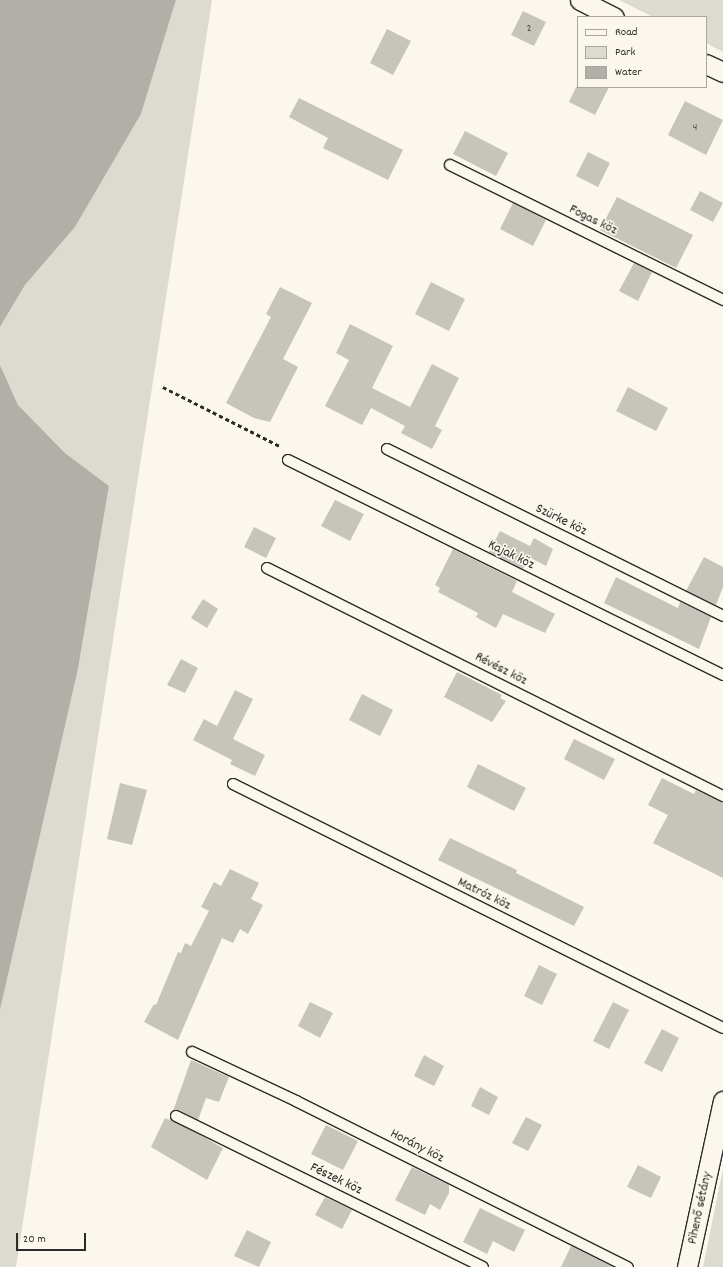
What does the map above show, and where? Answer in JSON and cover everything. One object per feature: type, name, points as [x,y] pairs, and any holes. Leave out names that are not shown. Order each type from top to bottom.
[{"type":"street","points":[[580,0],[612,16]]},
{"type":"street","points":[[707,64],[723,72]]},
{"type":"street","name":"Pihenő sétány","points":[[687,1267],[723,1101]]},
{"type":"lane","name":"Fogas köz","points":[[450,165],[723,300]]},
{"type":"lane","name":"Szürke köz","points":[[387,449],[723,616]]},
{"type":"lane","name":"Kajak köz","points":[[288,460],[723,675]]},
{"type":"lane","name":"Révész köz","points":[[267,568],[723,796]]},
{"type":"lane","name":"Matróz köz","points":[[233,784],[723,1028]]},
{"type":"lane","name":"Horány köz","points":[[192,1052],[296,1101],[628,1267]]},
{"type":"lane","name":"Fészek köz","points":[[176,1116],[483,1267]]},
{"type":"path","points":[[163,387],[278,444],[288,460]]},
{"type":"green space","points":[[176,0],[212,0],[16,1267],[0,1267],[0,1010],[78,669],[109,486],[65,453],[18,405],[0,365],[0,327],[25,285],[75,227],[141,114]]},
{"type":"green space","points":[[619,0],[723,0],[723,52],[707,44],[707,16],[651,16]]},
{"type":"green space","points":[[723,1169],[723,1267],[703,1267]]},
{"type":"water","points":[[0,0],[176,0],[141,114],[75,227],[25,285],[0,327]]},
{"type":"water","points":[[0,365],[18,405],[65,453],[109,486],[78,669],[0,1010]]},
{"type":"building","points":[[523,11],[546,22],[534,46],[511,35]]},
{"type":"building","points":[[387,29],[411,41],[393,75],[370,63]]},
{"type":"building","points":[[576,87],[608,88],[595,115],[569,102]]},
{"type":"building","points":[[299,98],[403,150],[388,180],[323,148],[328,138],[289,117]]},
{"type":"building","points":[[685,101],[723,120],[706,155],[668,135]]},
{"type":"building","points":[[465,131],[508,153],[496,176],[453,154]]},
{"type":"building","points":[[588,152],[610,163],[598,187],[576,176]]},
{"type":"building","points":[[700,191],[723,203],[713,222],[690,210]]},
{"type":"building","points":[[617,197],[693,235],[676,268],[600,230]]},
{"type":"building","points":[[513,203],[546,220],[533,246],[500,229]]},
{"type":"building","points":[[634,263],[652,272],[638,301],[619,291]]},
{"type":"building","points":[[431,282],[465,299],[449,331],[415,314]]},
{"type":"building","points":[[280,287],[312,303],[283,359],[298,367],[270,422],[254,418],[226,403],[271,317],[266,314]]},
{"type":"building","points":[[350,324],[393,346],[372,388],[410,407],[432,364],[459,378],[435,426],[442,430],[432,449],[401,433],[405,426],[371,408],[362,425],[325,406],[349,360],[336,353]]},
{"type":"building","points":[[628,387],[668,408],[656,431],[616,411]]},
{"type":"building","points":[[335,500],[364,514],[350,541],[321,526]]},
{"type":"building","points":[[254,527],[276,538],[266,558],[244,547]]},
{"type":"building","points":[[500,531],[530,546],[534,538],[553,549],[546,566],[529,557],[523,569],[489,552]]},
{"type":"building","points":[[453,549],[517,581],[512,592],[555,614],[545,633],[503,614],[496,628],[476,617],[478,613],[438,592],[440,588],[435,585]]},
{"type":"building","points":[[704,557],[723,567],[723,587],[716,605],[686,591]]},
{"type":"building","points":[[616,577],[678,608],[680,602],[711,617],[699,649],[604,603]]},
{"type":"building","points":[[203,599],[218,609],[207,628],[191,618]]},
{"type":"building","points":[[181,659],[198,668],[185,693],[167,685]]},
{"type":"building","points":[[457,672],[502,695],[500,698],[506,701],[492,722],[444,697]]},
{"type":"building","points":[[235,690],[253,699],[233,739],[265,755],[255,776],[230,764],[232,760],[193,740],[204,719],[217,726]]},
{"type":"building","points":[[362,694],[393,710],[380,736],[349,720]]},
{"type":"building","points":[[574,739],[615,759],[604,780],[564,759]]},
{"type":"building","points":[[478,764],[526,788],[514,811],[467,787]]},
{"type":"building","points":[[662,778],[694,794],[696,790],[723,803],[723,878],[653,843],[668,815],[648,805]]},
{"type":"building","points":[[120,783],[147,790],[132,845],[107,839]]},
{"type":"building","points":[[450,838],[517,870],[516,873],[584,907],[574,926],[438,860]]},
{"type":"building","points":[[230,869],[259,883],[251,899],[263,905],[248,934],[240,929],[233,943],[222,938],[178,1040],[144,1022],[154,1004],[156,1005],[178,952],[181,953],[185,943],[191,946],[209,911],[201,907],[214,882],[221,886]]},
{"type":"building","points":[[539,965],[557,974],[542,1005],[524,996]]},
{"type":"building","points":[[310,1002],[333,1013],[320,1038],[298,1026]]},
{"type":"building","points":[[613,1002],[629,1010],[609,1049],[593,1041]]},
{"type":"building","points":[[662,1029],[679,1038],[662,1072],[644,1063]]},
{"type":"building","points":[[424,1055],[444,1066],[434,1086],[414,1076]]},
{"type":"building","points":[[191,1060],[229,1077],[219,1102],[206,1098],[198,1120],[179,1110],[173,1111]]},
{"type":"building","points":[[480,1087],[498,1097],[489,1115],[471,1106]]},
{"type":"building","points":[[526,1117],[542,1125],[528,1151],[512,1143]]},
{"type":"building","points":[[165,1118],[169,1120],[170,1118],[223,1148],[207,1180],[151,1147]]},
{"type":"building","points":[[326,1125],[358,1141],[343,1170],[311,1154]]},
{"type":"building","points":[[638,1165],[661,1177],[651,1198],[627,1187]]},
{"type":"building","points":[[412,1167],[449,1185],[449,1193],[440,1210],[430,1204],[425,1215],[395,1200]]},
{"type":"building","points":[[325,1197],[352,1210],[342,1229],[315,1215]]},
{"type":"building","points":[[480,1208],[525,1230],[514,1252],[493,1241],[487,1254],[463,1242]]},
{"type":"building","points":[[247,1230],[271,1242],[259,1267],[234,1256]]},
{"type":"building","points":[[571,1246],[613,1267],[561,1267]]}]
